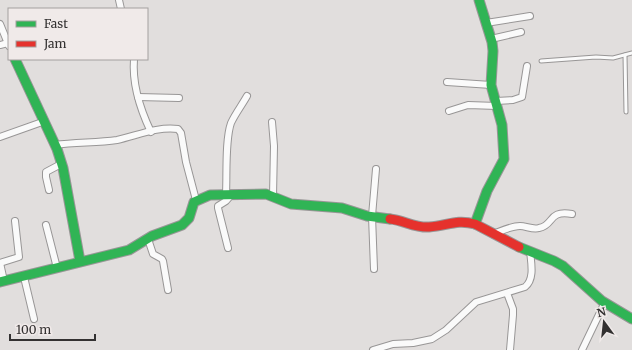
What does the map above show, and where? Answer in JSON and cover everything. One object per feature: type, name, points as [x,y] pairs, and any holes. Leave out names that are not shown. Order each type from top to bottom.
[{"type":"street","points":[[476,224],[486,191],[504,159],[502,125],[492,85],[493,52],[491,39],[479,0]]},
{"type":"street","points":[[486,24],[530,16]]},
{"type":"street","points":[[0,24],[8,44],[0,45]]},
{"type":"street","points":[[491,39],[521,32]]},
{"type":"street","points":[[15,60],[55,145],[61,164],[80,262]]},
{"type":"street","points":[[134,60],[134,78],[138,97],[144,117],[151,132]]},
{"type":"street","points":[[449,110],[468,105],[496,104],[522,98],[527,66]]},
{"type":"street","points":[[447,82],[492,85]]},
{"type":"street","points":[[228,248],[218,206],[226,201],[229,194],[228,141],[232,121],[247,96]]},
{"type":"street","points":[[138,97],[179,98]]},
{"type":"street","points":[[0,137],[45,121]]},
{"type":"street","points":[[272,122],[274,146],[273,196]]},
{"type":"street","points":[[55,145],[116,140],[167,129],[178,129],[180,131],[196,200]]},
{"type":"street","points":[[49,190],[46,172],[61,164]]},
{"type":"street","points":[[374,269],[372,216],[376,169]]},
{"type":"street","points":[[15,221],[19,257],[0,263],[2,282],[128,250],[158,233],[182,225],[189,218],[192,205],[196,200],[210,195],[266,194],[291,204],[342,208],[372,216],[393,219],[416,226],[429,227],[460,221],[476,224],[514,245],[549,258],[563,266],[594,295],[632,318]]},
{"type":"street","points":[[492,234],[518,227],[538,228],[543,226],[557,214],[572,214]]},
{"type":"street","points":[[46,225],[58,268]]},
{"type":"street","points":[[148,239],[153,254],[163,261],[168,290]]},
{"type":"street","points":[[373,350],[393,344],[413,343],[432,339],[446,330],[476,302],[525,287],[528,285],[531,277],[530,251]]},
{"type":"street","points":[[24,277],[34,320]]},
{"type":"street","points":[[507,293],[513,309],[510,350]]},
{"type":"street","points":[[582,350],[605,302]]},
{"type":"lane","points":[[541,61],[596,57],[613,58],[632,53]]},
{"type":"lane","points":[[625,55],[626,112]]},
{"type":"traffic: fast","points":[[475,224],[487,191],[504,159],[502,125],[491,85],[493,51],[492,42],[479,0]]},
{"type":"traffic: fast","points":[[15,60],[57,149],[63,168],[80,261]]},
{"type":"traffic: fast","points":[[0,282],[129,250],[152,236],[182,225],[189,218],[194,202],[210,195],[266,194],[291,204],[342,208],[367,216],[390,219]]},
{"type":"traffic: fast","points":[[519,247],[563,266],[602,301],[632,319]]},
{"type":"traffic: jam","points":[[390,219],[424,227],[457,222],[475,224],[519,247]]}]
